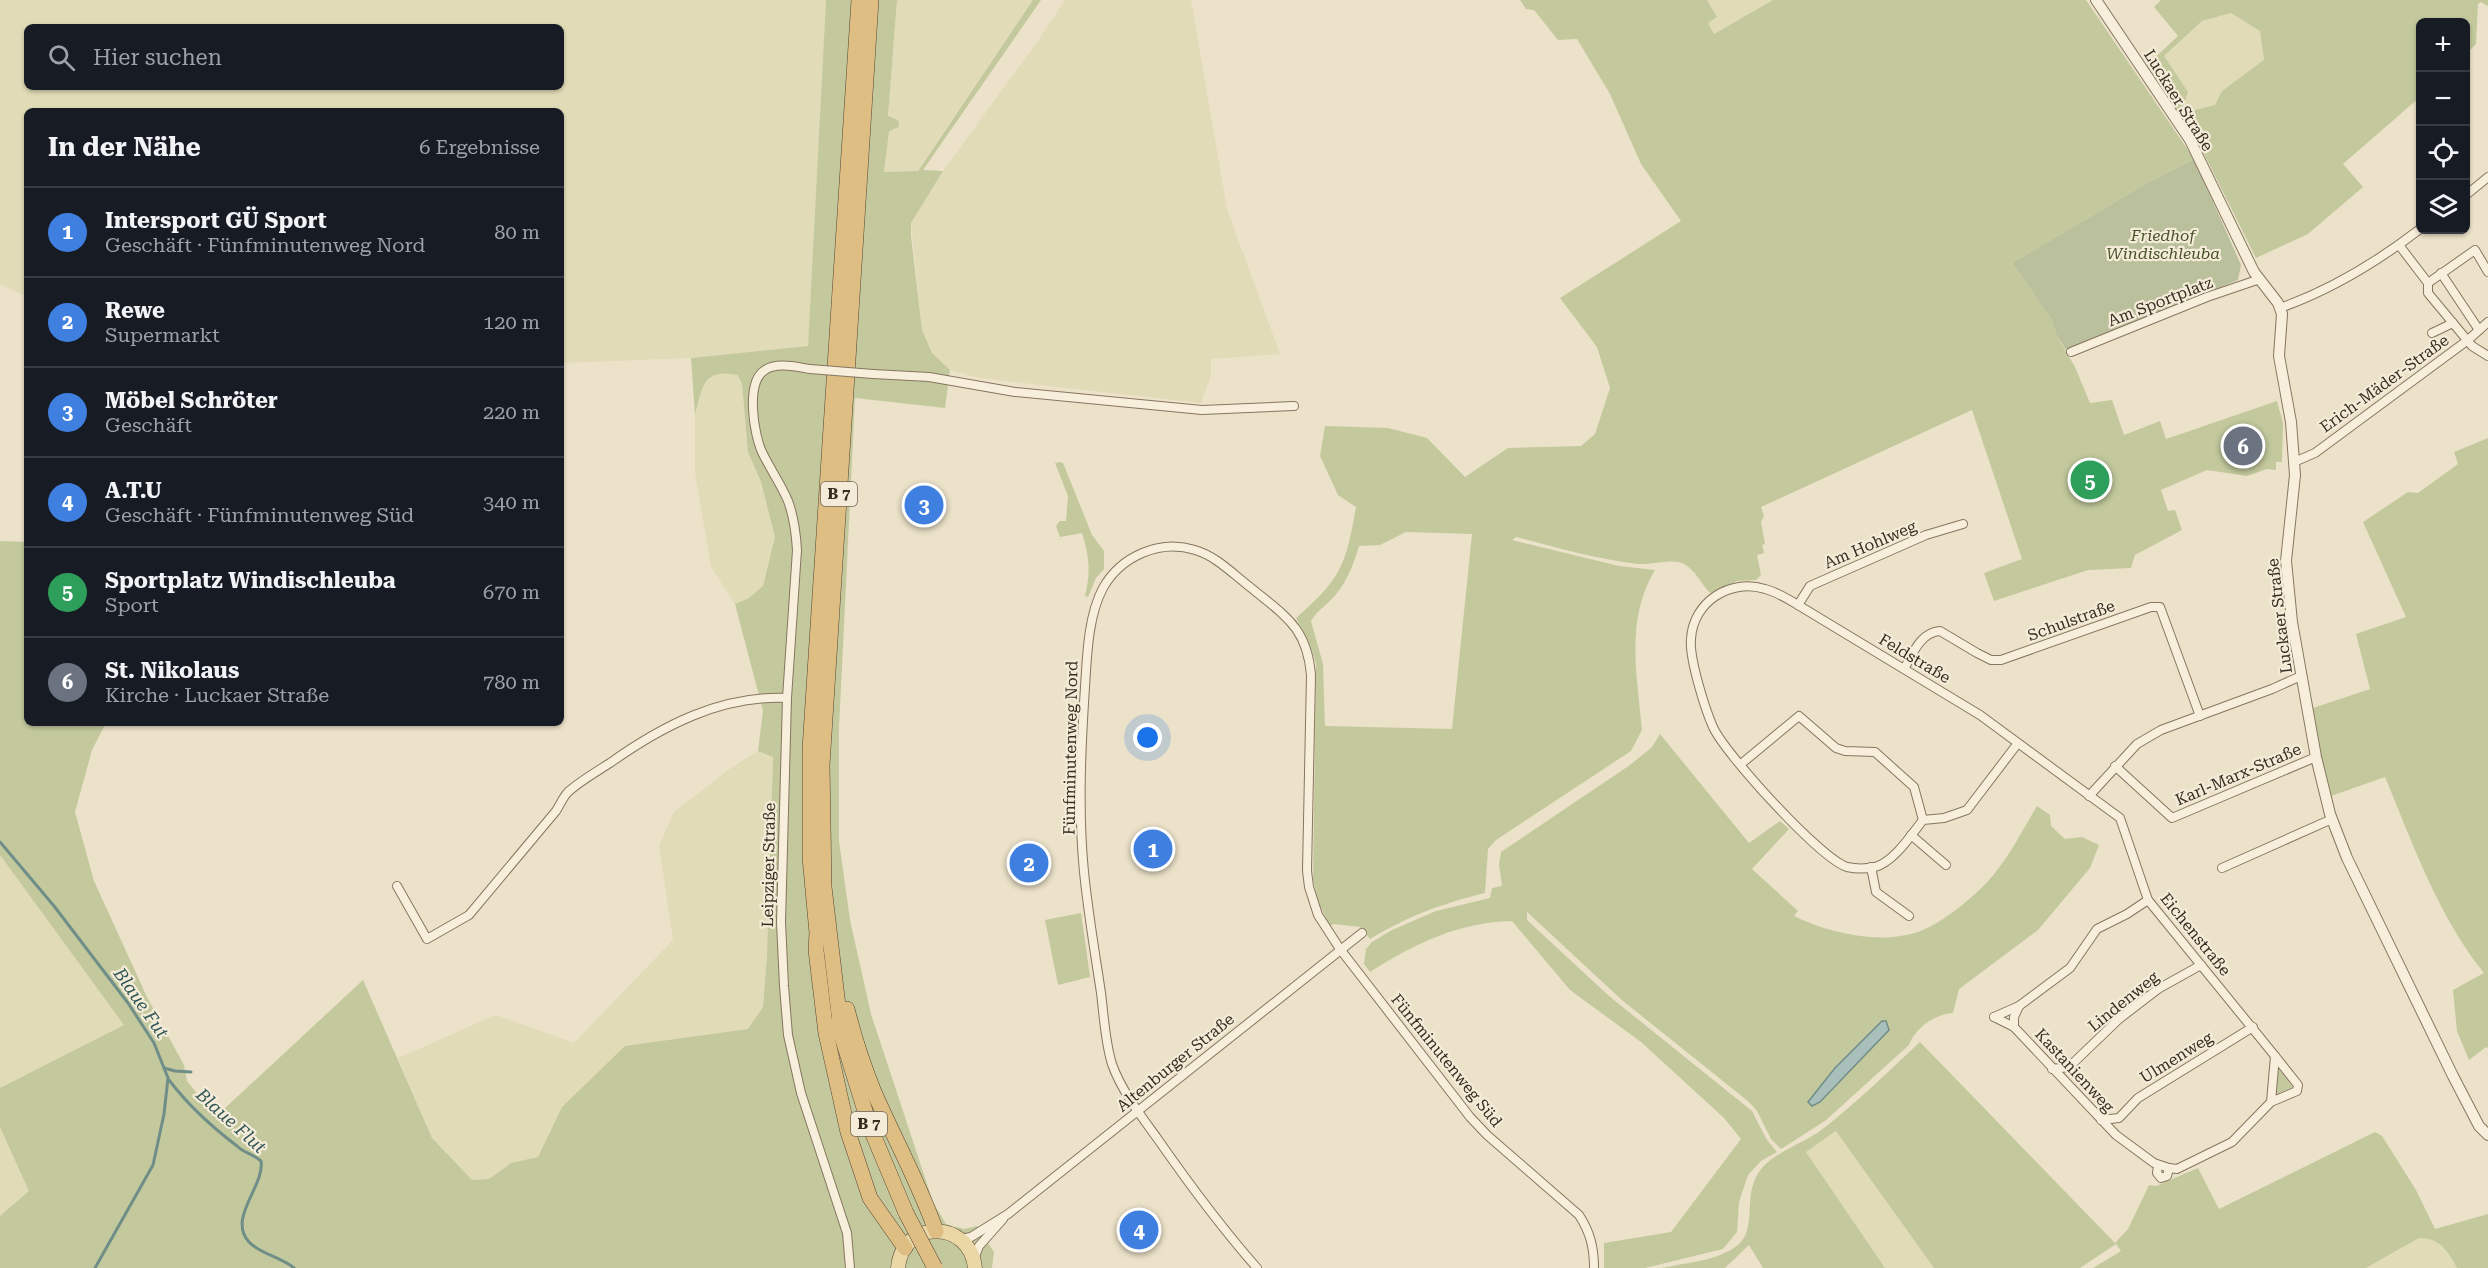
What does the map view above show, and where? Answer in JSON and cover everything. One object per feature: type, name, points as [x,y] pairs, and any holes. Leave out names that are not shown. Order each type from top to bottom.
[{"type":"highway","name":"B 7","points":[[859,0],[810,749],[810,846],[817,933],[835,1016],[870,1127],[906,1213],[935,1268]]},
{"type":"highway","name":"B 7","points":[[841,1031],[824,887],[822,765],[871,0]]},
{"type":"highway","points":[[817,933],[816,950],[826,1033],[848,1132],[870,1198],[905,1248]]},
{"type":"highway","points":[[837,988],[845,1002],[874,1092],[924,1197],[936,1231]]},
{"type":"main road","points":[[898,1268],[905,1248],[915,1237],[936,1231],[949,1233],[960,1239],[969,1248],[975,1264]]},
{"type":"street","name":"Luckaer Straße","points":[[2096,0],[2190,140],[2260,279],[2280,308],[2282,314],[2279,356],[2291,422],[2294,462],[2294,490],[2286,561],[2301,676],[2316,757],[2332,819],[2348,858],[2453,1076],[2479,1126],[2488,1135]]},
{"type":"street","points":[[2470,192],[2488,177]]},
{"type":"street","points":[[2280,308],[2306,299],[2346,279],[2416,233]]},
{"type":"street","points":[[2399,245],[2428,283],[2428,293],[2468,340],[2488,356]]},
{"type":"street","points":[[2428,283],[2475,250],[2488,272]]},
{"type":"street","points":[[2441,273],[2479,330]]},
{"type":"street","name":"Am Sportplatz","points":[[2072,352],[2207,297],[2248,285],[2260,279]]},
{"type":"street","name":"Erich-Mäder-Straße","points":[[2294,462],[2315,453],[2468,340],[2488,322]]},
{"type":"street","points":[[2432,333],[2453,323]]},
{"type":"street","name":"Leipziger Straße","points":[[850,1268],[847,1233],[801,1093],[788,1035],[781,922],[787,698],[797,550],[796,530],[787,498],[761,450],[754,416],[754,388],[760,374],[767,368],[787,366],[929,377],[1016,392],[1202,410],[1294,406]]},
{"type":"street","name":"Am Hohlweg","points":[[1798,605],[1810,586],[1926,535],[1963,524]]},
{"type":"street","name":"Fünfminutenweg Nord","points":[[1138,1111],[1113,1066],[1110,1054],[1084,870],[1082,812],[1086,673],[1095,608],[1102,589],[1113,572],[1138,555],[1164,547],[1175,547],[1195,550],[1211,557],[1287,618],[1298,629],[1306,644],[1311,675],[1307,871],[1309,887],[1318,915],[1340,950]]},
{"type":"street","name":"Feldstraße","points":[[1741,764],[1726,748],[1713,727],[1692,657],[1690,641],[1699,611],[1710,598],[1736,587],[1750,585],[1767,589],[1798,605],[1980,715],[2089,796]]},
{"type":"street","name":"Schulstraße","points":[[1904,669],[1926,635],[1933,631],[1940,631],[1991,660],[2001,660],[2151,607],[2160,607],[2200,716]]},
{"type":"street","points":[[2089,796],[2137,744],[2161,730],[2301,676]]},
{"type":"street","points":[[397,886],[428,939],[470,915],[556,811],[568,792],[649,735],[728,704],[763,697],[787,698]]},
{"type":"street","points":[[1923,820],[1914,787],[1875,752],[1845,751],[1836,748],[1799,716],[1741,764],[1779,810],[1834,860],[1846,867],[1871,867],[1888,859],[1923,820],[1944,818],[1967,810],[2018,743]]},
{"type":"street","name":"Karl-Marx-Straße","points":[[2115,766],[2172,818],[2316,757]]},
{"type":"street","name":"Eichenstraße","points":[[2089,796],[2120,819],[2148,900],[2298,1085],[2297,1091],[2271,1102]]},
{"type":"street","points":[[2222,868],[2332,819]]},
{"type":"street","points":[[1911,835],[1946,865]]},
{"type":"street","points":[[1871,867],[1876,892],[1909,916]]},
{"type":"street","points":[[2014,1027],[2014,1017],[2019,1006],[2070,968],[2097,930],[2127,915],[2148,900]]},
{"type":"street","name":"Altenburger Straße","points":[[960,1239],[971,1237],[1008,1214],[1362,933]]},
{"type":"street","name":"Fünfminutenweg Süd","points":[[1340,950],[1470,1118],[1579,1215],[1588,1229],[1594,1250],[1594,1268]]},
{"type":"street","name":"Lindenweg","points":[[2069,1067],[2119,1019],[2150,995],[2201,964]]},
{"type":"street","name":"Kastanienweg","points":[[2019,1006],[1994,1017],[2014,1027],[2116,1135],[2156,1164],[2177,1169],[2232,1142],[2271,1102]]},
{"type":"street","name":"Ulmenweg","points":[[2119,1118],[2138,1098],[2253,1028]]},
{"type":"street","points":[[2271,1102],[2275,1056]]},
{"type":"street","points":[[2052,1069],[2069,1067],[2066,1084]]},
{"type":"street","points":[[1138,1111],[1212,1216],[1257,1268]]},
{"type":"street","points":[[2101,1120],[2119,1118],[2116,1135]]},
{"type":"street","name":"Altenburger Straße","points":[[975,1264],[979,1246],[1008,1214]]},
{"type":"shaded area","points":[[0,0],[826,0],[808,346],[691,358],[564,363],[564,108],[24,108],[24,296],[0,284]]},
{"type":"shaded area","points":[[897,0],[1033,0],[917,171],[884,172],[889,130],[898,129],[898,120],[888,117]]},
{"type":"shaded area","points":[[1065,0],[1191,0],[1227,209],[1280,354],[1211,359],[1211,375],[1201,403],[979,378],[950,370],[932,353],[922,330],[911,223],[943,171]]},
{"type":"shaded area","points":[[1707,0],[1773,0],[1714,34],[1708,23],[1717,17]]},
{"type":"shaded area","points":[[2231,13],[2260,31],[2264,61],[2222,91],[2215,105],[2187,112],[2164,56],[2202,21]]},
{"type":"shaded area","points":[[721,372],[738,375],[742,384],[748,452],[761,482],[775,537],[763,586],[749,598],[735,604],[711,567],[695,473],[695,415],[701,390],[711,375]]},
{"type":"shaded area","points":[[758,751],[773,756],[767,955],[763,1007],[757,1019],[748,1029],[625,1047],[562,1107],[538,1157],[511,1163],[489,1179],[472,1180],[432,1138],[398,1058],[496,1015],[574,1043],[673,940],[659,846],[674,812],[728,770]]},
{"type":"shaded area","points":[[0,855],[125,1025],[0,1088]]},
{"type":"shaded area","points":[[0,1127],[30,1191],[0,1216]]},
{"type":"shaded area","points":[[1837,1131],[1934,1268],[1885,1268],[1806,1152]]},
{"type":"shaded area","points":[[2419,1238],[2437,1241],[2447,1250],[2457,1268],[2366,1268]]},
{"type":"green space","points":[[826,0],[897,0],[888,116],[898,120],[899,127],[889,131],[884,172],[918,171],[1033,0],[1041,0],[923,170],[943,171],[911,223],[911,236],[922,330],[932,353],[950,370],[945,408],[855,398],[839,729],[839,841],[850,920],[871,1014],[933,1202],[946,1224],[964,1229],[977,1226],[994,1252],[992,1268],[0,1268],[0,1216],[29,1191],[0,1127],[0,1088],[124,1025],[0,855],[0,541],[24,542],[24,726],[104,726],[92,750],[75,812],[94,881],[147,997],[184,1065],[187,1081],[200,1097],[224,1109],[363,980],[432,1138],[472,1180],[489,1179],[511,1163],[538,1157],[562,1107],[625,1046],[748,1029],[763,1007],[767,955],[773,757],[758,751],[763,711],[735,604],[749,598],[763,586],[775,537],[761,482],[748,452],[742,384],[738,375],[718,374],[706,381],[695,415],[691,358],[808,346]]},
{"type":"green space","points":[[1520,0],[1707,0],[1717,17],[1708,23],[1714,34],[1773,0],[2086,0],[2194,159],[2142,186],[2012,263],[2052,320],[2056,334],[2075,367],[2090,403],[2112,400],[2124,435],[2160,421],[2166,439],[2277,401],[2283,423],[2282,462],[2276,462],[2276,470],[2267,469],[2247,476],[2207,470],[2161,490],[2168,511],[2175,510],[2182,530],[2135,555],[2131,568],[2088,570],[1994,601],[1984,573],[2022,559],[1972,410],[1761,507],[1764,516],[1761,522],[1765,544],[1762,545],[1764,553],[1757,555],[1761,575],[1756,580],[1737,581],[1712,593],[1691,570],[1680,562],[1639,564],[1608,560],[1516,537],[1512,540],[1619,566],[1655,570],[1646,589],[1636,628],[1636,668],[1642,730],[1631,751],[1496,840],[1488,849],[1485,893],[1425,912],[1370,939],[1360,927],[1334,924],[1330,926],[1318,902],[1313,879],[1316,664],[1310,645],[1296,618],[1323,592],[1339,570],[1349,543],[1356,507],[1338,495],[1320,456],[1325,426],[1388,428],[1427,438],[1465,477],[1508,448],[1581,446],[1595,434],[1610,388],[1597,347],[1560,298],[1681,221],[1641,164],[1610,94],[1577,39],[1558,40],[1534,10],[1526,9]],"holes":[[[1406,532],[1472,534],[1452,729],[1325,726],[1323,664],[1311,621],[1341,588],[1359,546],[1380,545]]]},
{"type":"green space","points":[[2161,0],[2488,0],[2488,6],[2481,2],[2478,4],[2476,44],[2470,50],[2470,18],[2416,18],[2416,100],[2343,164],[2363,187],[2308,234],[2256,258],[2198,142],[2147,65],[2178,36],[2154,7]],"holes":[[[2231,13],[2260,31],[2264,60],[2222,91],[2215,105],[2187,112],[2183,106],[2188,92],[2164,56],[2202,21]]]},
{"type":"green space","name":"Friedhof Windischleuba","points":[[2194,159],[2241,265],[2238,280],[2066,350],[2056,334],[2052,320],[2012,263],[2142,186]]},
{"type":"green space","points":[[2488,438],[2488,1048],[2486,1047],[2469,1060],[2457,1031],[2453,990],[2484,973],[2453,928],[2440,904],[2385,777],[2331,796],[2326,782],[2313,708],[2370,689],[2356,634],[2406,617],[2363,522],[2408,492],[2418,493],[2458,464],[2454,452]]},
{"type":"green space","points":[[1055,463],[1063,463],[1092,535],[1104,551],[1104,569],[1096,578],[1088,597],[1085,596],[1088,564],[1082,533],[1060,537],[1056,526],[1060,521],[1066,521],[1068,496]]},
{"type":"green space","points":[[1660,734],[1749,843],[1780,821],[1789,829],[1752,869],[1798,911],[1794,916],[1837,932],[1869,937],[1900,936],[1915,933],[1937,923],[1972,897],[1991,878],[2009,854],[2037,806],[2050,815],[2051,826],[2065,839],[2082,837],[2099,845],[2090,868],[2038,930],[1959,989],[1953,1013],[1939,1016],[1926,1023],[1909,1045],[1825,1121],[1781,1149],[1771,1139],[1757,1111],[1749,1102],[1623,1001],[1527,912],[1527,920],[1609,996],[1752,1111],[1767,1140],[1777,1152],[1761,1161],[1748,1175],[1739,1202],[1737,1232],[1723,1249],[1645,1268],[1604,1268],[1604,1243],[1671,1232],[1741,1139],[1724,1118],[1641,1042],[1570,990],[1512,921],[1474,925],[1438,936],[1403,952],[1370,972],[1364,964],[1366,949],[1372,942],[1392,930],[1436,911],[1490,898],[1492,888],[1502,886],[1499,864],[1501,852],[1630,765],[1652,747]],"holes":[[[1882,1021],[1812,1106],[1808,1102],[1835,1068]]]},
{"type":"green space","points":[[1081,913],[1090,977],[1058,985],[1045,920]]},
{"type":"green space","points":[[1920,1042],[2115,1243],[2128,1229],[2149,1185],[2156,1186],[2198,1168],[2219,1209],[2375,1132],[2382,1136],[2416,1190],[2435,1229],[2488,1214],[2488,1268],[2457,1268],[2438,1243],[2419,1238],[2366,1268],[2093,1268],[2121,1251],[2116,1244],[2080,1268],[1934,1268],[1836,1131],[1806,1152],[1885,1268],[1763,1268],[1749,1245],[1725,1268],[1662,1268],[1713,1257],[1739,1244],[1748,1228],[1752,1188],[1762,1168],[1782,1152],[1813,1136],[1833,1121]]},
{"type":"green space","points":[[2278,1068],[2293,1087],[2276,1095]]},
{"type":"water","points":[[1882,1021],[1886,1021],[1889,1030],[1820,1102],[1812,1106],[1808,1102],[1835,1068]]},
{"type":"waterway","name":"Blaue Fut","points":[[0,842],[54,906],[128,1003],[154,1043],[168,1078],[164,1114],[153,1165],[95,1268]]},
{"type":"waterway","points":[[164,1068],[191,1072]]},
{"type":"waterway","name":"Blaue Flut","points":[[169,1080],[210,1123],[240,1148],[261,1161],[258,1181],[244,1212],[243,1233],[254,1246],[294,1268]]},
{"type":"place","name":"St. Nikolaus","points":[[2243,446]]},
{"type":"place","name":"Sportplatz Windischleuba","points":[[2090,480]]},
{"type":"place","name":"Möbel Schröter","points":[[924,505]]},
{"type":"place","name":"Intersport GÜ Sport","points":[[1153,849]]},
{"type":"place","name":"Rewe","points":[[1029,863]]},
{"type":"place","name":"A.T.U","points":[[1139,1230]]}]
